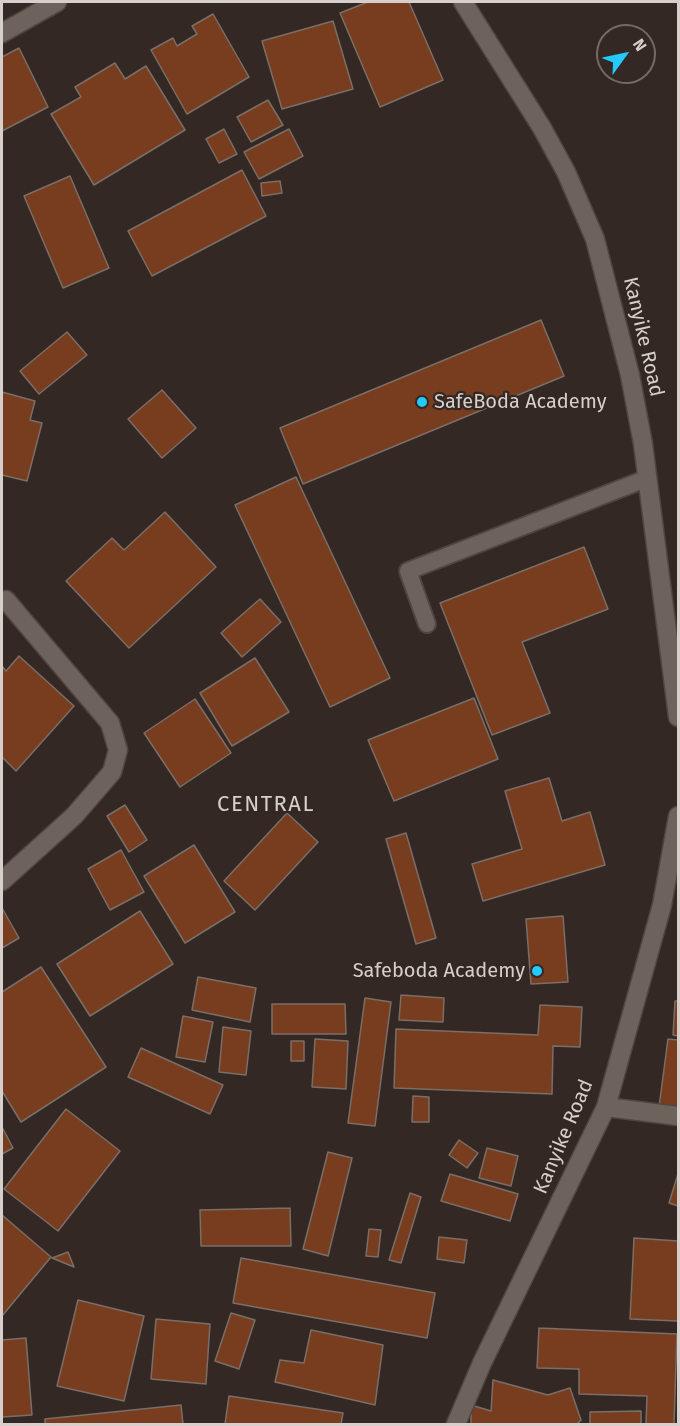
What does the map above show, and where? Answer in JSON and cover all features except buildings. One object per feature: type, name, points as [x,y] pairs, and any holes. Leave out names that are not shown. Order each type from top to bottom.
[{"type":"street","points":[[2,33],[57,2]]},
{"type":"street","name":"Kanyike Road","points":[[463,2],[542,128],[566,172],[596,239],[630,375],[648,478],[678,717]]},
{"type":"street","points":[[2,881],[74,816],[112,772],[118,750],[110,723],[6,600]]},
{"type":"street","name":"Kanyike Road","points":[[456,1425],[482,1363],[606,1107],[662,905],[678,816]]},
{"type":"street","points":[[606,1107],[678,1116]]},
{"type":"lane","points":[[427,624],[408,571],[648,478]]},
{"type":"place","name":"SafeBoda Academy","points":[[422,402]]},
{"type":"place","name":"Safeboda Academy","points":[[537,971]]},
{"type":"district","name":"CENTRAL","points":[[266,805]]}]
